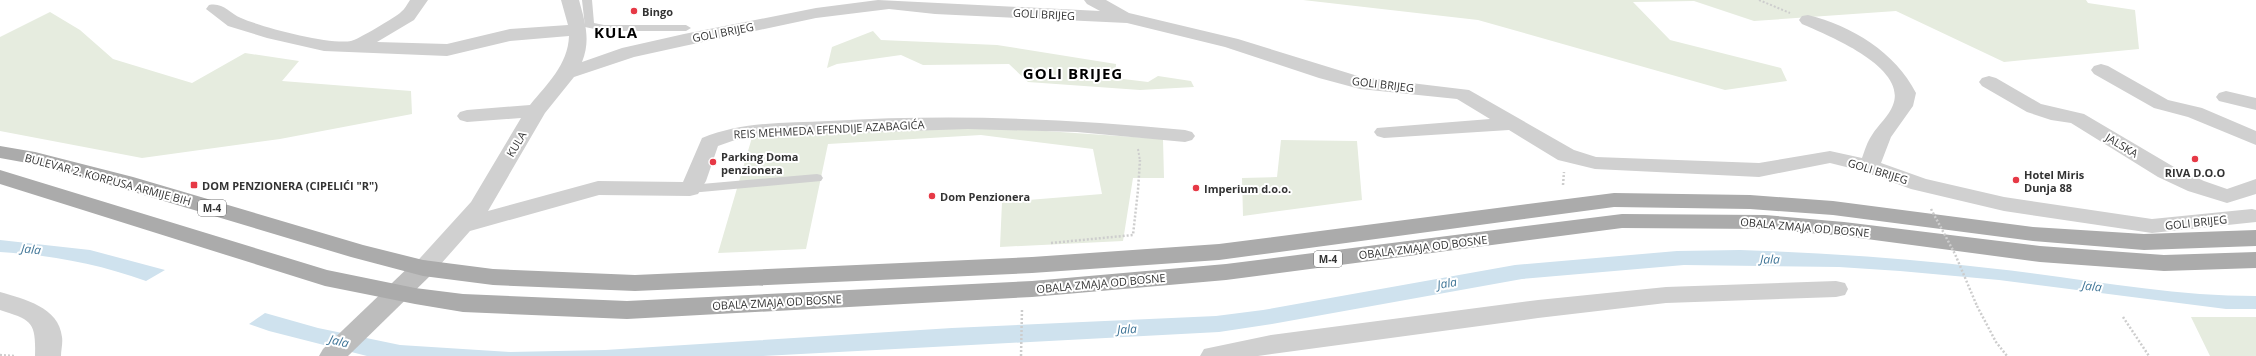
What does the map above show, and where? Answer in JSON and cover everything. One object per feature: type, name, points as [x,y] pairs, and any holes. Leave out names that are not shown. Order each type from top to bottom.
[{"type":"main road","name":"BULEVAR 2. KORPUSA ARMIJE BIH","points":[[0,152],[35,158],[125,182],[359,252],[434,263]]},
{"type":"main road","name":"M-4","points":[[0,177],[325,278],[406,294]]},
{"type":"main road","name":"OBALA ZMAJA OD BOSNE","points":[[434,263],[493,277],[634,283],[1032,265],[1219,252],[1614,200],[1750,202],[1826,207],[2033,234],[2144,242],[2256,238]]},
{"type":"main road","name":"OBALA ZMAJA OD BOSNE","points":[[406,294],[463,303],[627,310],[1032,289],[1226,272],[1622,221],[1765,222],[1844,229],[2040,254],[2164,263],[2256,260]]},
{"type":"main road","points":[[332,356],[360,342],[434,263]]},
{"type":"street","points":[[354,47],[408,16],[419,0]]},
{"type":"street","name":"KULA","points":[[434,263],[480,206],[536,111],[567,73],[578,49],[578,30],[570,0]]},
{"type":"street","points":[[1093,0],[1127,18]]},
{"type":"street","name":"GOLI BRIJEG","points":[[567,73],[629,52],[684,40],[816,13],[889,4],[935,9],[1127,18],[1231,43],[1326,74],[1360,83],[1462,94],[1566,155],[1595,163],[1759,170],[1830,157],[1869,166],[1919,184],[2004,204],[2152,226],[2254,217]]},
{"type":"street","points":[[215,9],[234,22],[274,34],[324,45],[354,47],[447,50],[510,35],[578,30]]},
{"type":"street","points":[[1808,20],[1851,38],[1881,58],[1900,81],[1906,94],[1903,106],[1882,137],[1869,166]]},
{"type":"street","points":[[2101,70],[2161,104],[2195,112],[2256,139]]},
{"type":"street","name":"JALSKA","points":[[1989,82],[2034,108],[2051,114],[2077,118],[2166,172],[2196,186],[2227,196]]},
{"type":"street","points":[[2226,98],[2256,104]]},
{"type":"street","points":[[467,116],[536,111]]},
{"type":"street","name":"REIS MEHMEDA EFENDIJE AZABAGIĆA","points":[[690,189],[695,181],[710,142],[722,136],[746,132],[868,125],[964,123],[1062,125],[1185,136]]},
{"type":"street","points":[[1384,132],[1511,124]]},
{"type":"street","points":[[2227,196],[2256,186]]},
{"type":"street","points":[[464,225],[598,188],[642,187],[690,189]]},
{"type":"street","points":[[2227,196],[2254,217]]},
{"type":"street","points":[[1212,356],[1270,344],[1538,309],[1666,295],[1836,289]]},
{"type":"street","points":[[0,300],[28,310],[43,322],[49,336],[48,356]]},
{"type":"lane","points":[[587,0],[588,25],[604,28],[686,28]]},
{"type":"lane","points":[[690,189],[817,178]]},
{"type":"path","points":[[1760,0],[1808,20]]},
{"type":"path","points":[[1126,131],[1140,153],[1133,235]]},
{"type":"path","points":[[1932,209],[1955,254],[1977,306],[1996,342],[2007,356]]},
{"type":"path","points":[[1021,356],[1022,302]]},
{"type":"path","points":[[2123,317],[2149,356]]},
{"type":"path","points":[[0,355],[16,356]]},
{"type":"shaded area","points":[[1303,0],[2086,0],[2088,3],[2135,10],[2139,49],[2004,62],[1896,11],[1754,21],[1694,1],[1633,2],[1670,40],[1781,68],[1787,81],[1725,90],[1478,20]]},
{"type":"shaded area","points":[[50,12],[80,30],[113,59],[192,83],[245,53],[299,61],[282,81],[411,91],[412,114],[280,139],[142,158],[0,131],[0,37]]},
{"type":"shaded area","points":[[873,31],[881,40],[997,45],[1116,64],[1115,78],[1148,82],[1158,76],[1191,81],[1194,87],[1140,90],[1028,82],[1009,64],[923,65],[901,55],[837,64],[827,68],[832,47]]},
{"type":"shaded area","points":[[973,126],[1163,139],[1164,178],[1133,178],[1123,241],[1000,247],[1002,202],[1102,194],[1093,149],[981,135],[828,144],[806,249],[718,253],[753,134]]},
{"type":"shaded area","points":[[1281,140],[1357,141],[1362,200],[1243,216],[1242,178],[1277,177]]},
{"type":"shaded area","points":[[2191,317],[2256,317],[2256,356],[2210,356]]},
{"type":"water","name":"Jala","points":[[0,240],[90,250],[165,270],[146,281],[93,265],[74,261],[38,255],[0,252]]},
{"type":"water","name":"Jala","points":[[1740,250],[1833,254],[1926,261],[2155,290],[2256,296],[2256,309],[2226,309],[1999,280],[1900,271],[1839,267],[1684,265],[1522,279],[1272,324],[1219,332],[763,356],[367,356],[269,331],[249,324],[265,313],[318,328],[400,345],[510,352],[605,350],[952,328],[1216,316],[1263,310],[1515,265],[1677,251]]},
{"type":"place","name":"Bingo","points":[[634,11]]},
{"type":"place","name":"RIVA D.O.O","points":[[2195,159]]},
{"type":"place","name":"Parking Doma penzionera","points":[[713,162]]},
{"type":"place","name":"Hotel Miris Dunja 88","points":[[2016,180]]},
{"type":"place","name":"DOM PENZIONERA (CIPELIĆI \"R\")","points":[[194,185]]},
{"type":"place","name":"Imperium d.o.o.","points":[[1196,188]]},
{"type":"place","name":"Dom Penzionera","points":[[932,196]]},
{"type":"district","name":"KULA","points":[[616,32]]},
{"type":"district","name":"GOLI BRIJEG","points":[[1073,73]]}]
